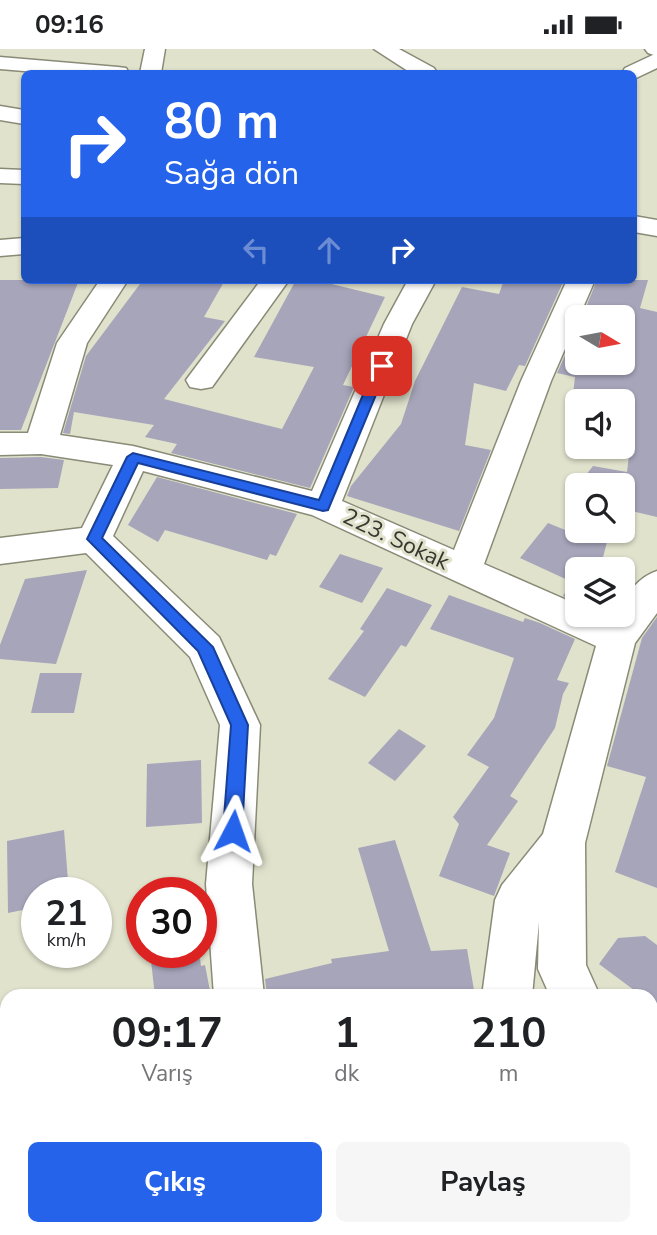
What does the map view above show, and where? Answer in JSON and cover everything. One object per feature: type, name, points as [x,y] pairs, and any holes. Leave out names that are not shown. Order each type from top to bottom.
[{"type":"street","points":[[152,70],[155,49]]},
{"type":"street","points":[[384,49],[421,70]]},
{"type":"street","points":[[637,70],[657,59]]},
{"type":"street","points":[[0,63],[83,70]]},
{"type":"street","points":[[0,113],[21,116]]},
{"type":"street","points":[[0,176],[21,177]]},
{"type":"street","points":[[637,225],[657,228]]},
{"type":"street","points":[[0,248],[21,246]]},
{"type":"street","points":[[41,443],[72,343],[111,284]]},
{"type":"street","points":[[201,380],[272,284]]},
{"type":"street","points":[[323,506],[398,324],[420,284]]},
{"type":"street","points":[[464,571],[536,381],[579,284]]},
{"type":"street","name":"223. Sokak","points":[[0,444],[41,443],[133,457],[323,506],[464,571],[635,629]]},
{"type":"street","points":[[94,539],[133,457]]},
{"type":"street","points":[[0,551],[94,539]]},
{"type":"street","points":[[94,539],[205,647],[240,725],[229,884],[238,989]]},
{"type":"street","points":[[572,989],[562,969],[563,843],[635,629],[657,585]]},
{"type":"street","points":[[508,989],[518,900],[563,843]]},
{"type":"building","points":[[0,280],[21,280],[21,284],[77,284],[21,430],[0,430]]},
{"type":"building","points":[[637,280],[648,280],[640,308],[657,312],[657,517],[635,512],[635,473],[587,473],[593,466],[627,472],[629,459],[635,459],[635,389],[574,389],[575,377],[566,375],[635,375],[635,305],[587,305],[595,284],[637,284]]},
{"type":"building","points":[[140,284],[223,284],[204,317],[225,321],[164,399],[282,429],[314,367],[254,357],[294,284],[331,284],[385,297],[343,385],[354,387],[310,488],[171,453],[177,444],[145,437],[154,425],[74,412],[70,434],[63,433],[86,356]]},
{"type":"building","points":[[503,284],[562,284],[525,366],[519,365],[506,391],[474,383],[465,445],[491,450],[459,531],[347,496],[351,486],[401,424],[415,381],[462,287],[499,294]]},
{"type":"building","points":[[565,355],[565,375],[557,373]]},
{"type":"building","points":[[41,457],[64,460],[58,488],[0,489],[0,458]]},
{"type":"building","points":[[157,477],[297,514],[276,556],[270,554],[267,560],[165,530],[158,542],[128,525]]},
{"type":"building","points":[[548,523],[565,530],[565,543],[607,543],[603,557],[565,557],[565,579],[520,558]]},
{"type":"building","points":[[340,554],[383,568],[362,603],[319,587]]},
{"type":"building","points":[[87,570],[56,664],[0,659],[0,645],[25,579]]},
{"type":"building","points":[[387,588],[432,605],[406,647],[401,645],[365,697],[328,679],[364,631],[360,629]]},
{"type":"building","points":[[449,595],[523,622],[525,618],[540,623],[575,639],[557,680],[569,683],[563,694],[555,728],[510,796],[518,801],[487,845],[510,853],[494,896],[439,876],[459,824],[453,817],[489,767],[467,755],[494,718],[514,658],[430,629]]},
{"type":"building","points":[[657,617],[657,888],[615,872],[646,777],[607,766],[642,638]]},
{"type":"building","points":[[40,673],[82,673],[74,713],[31,713]]},
{"type":"building","points":[[399,729],[426,746],[395,781],[368,763]]},
{"type":"building","points":[[201,760],[202,823],[146,827],[147,764]]},
{"type":"building","points":[[64,830],[68,877],[21,877],[21,910],[8,913],[7,841]]},
{"type":"building","points":[[395,840],[431,951],[467,949],[474,989],[266,989],[265,979],[332,963],[331,959],[389,951],[358,848]]},
{"type":"building","points":[[645,936],[657,945],[657,989],[633,989],[599,964],[618,938]]},
{"type":"building","points":[[152,968],[206,968],[210,989],[154,989]]},
{"type":"route","points":[[233,831],[240,725],[205,647],[94,539],[133,457],[323,506],[382,366]]}]
